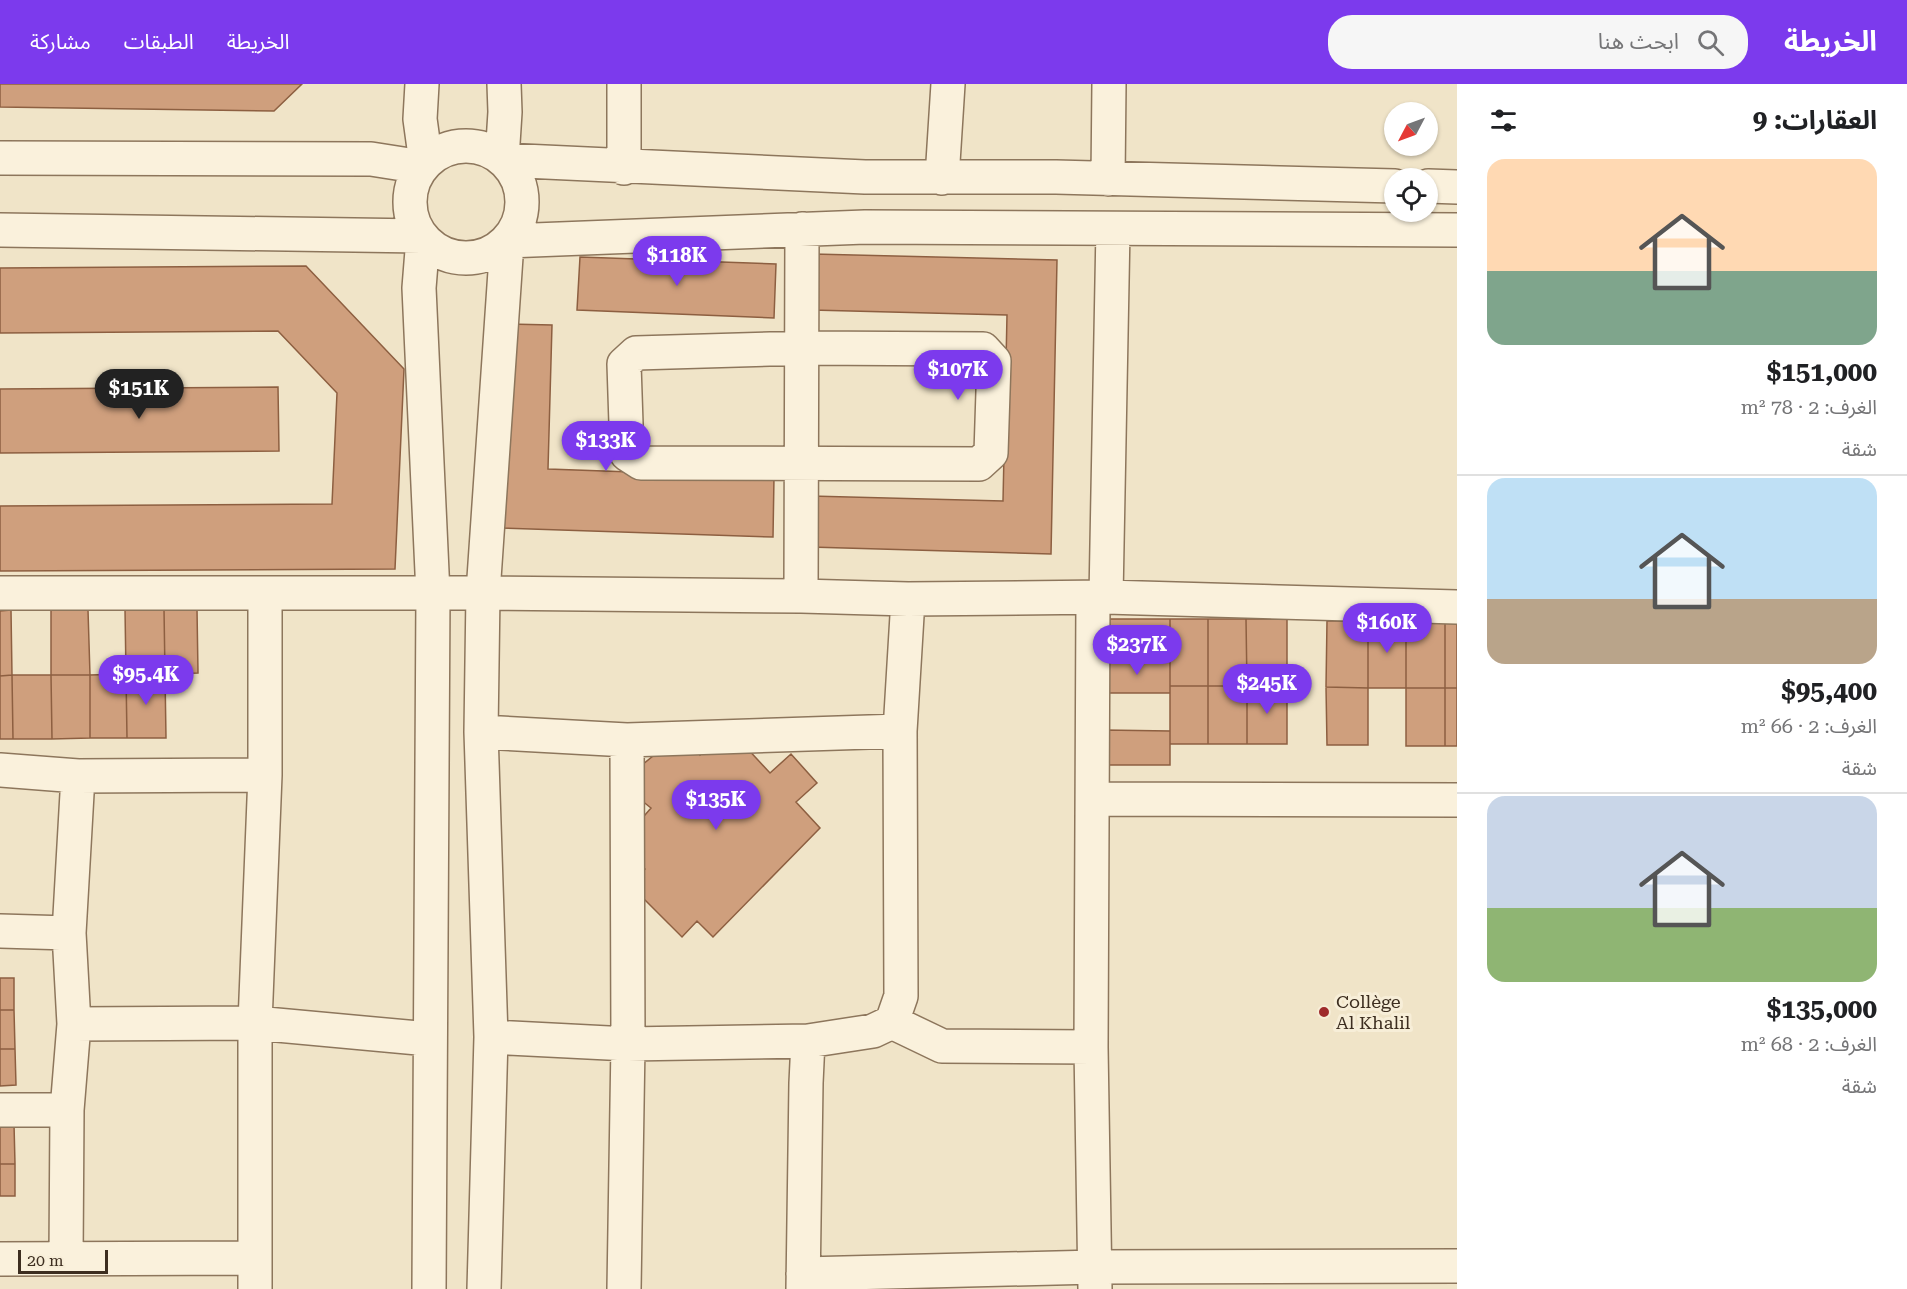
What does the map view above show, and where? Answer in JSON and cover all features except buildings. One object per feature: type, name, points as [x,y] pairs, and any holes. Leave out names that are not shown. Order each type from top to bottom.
[{"type":"street","points":[[422,84],[420,118],[424,165]]},
{"type":"street","points":[[503,160],[506,112],[504,84]]},
{"type":"street","points":[[624,84],[624,168]]},
{"type":"street","points":[[942,178],[948,84]]},
{"type":"street","points":[[1108,179],[1109,84]]},
{"type":"street","points":[[463,146],[477,147],[503,160],[515,175],[521,191],[522,209],[518,226],[507,242],[487,254],[464,259],[448,256],[434,248],[422,237],[411,214],[410,202],[416,177],[424,165],[450,148],[463,146]]},
{"type":"street","points":[[0,158],[371,159],[424,165]]},
{"type":"street","points":[[503,160],[624,168],[865,177],[1056,177],[1384,186]]},
{"type":"street","points":[[865,177],[865,227]]},
{"type":"street","points":[[1056,177],[1056,228]]},
{"type":"street","points":[[1438,186],[1457,187]]},
{"type":"street","points":[[507,242],[865,227],[1457,230]]},
{"type":"street","points":[[801,596],[802,229]]},
{"type":"street","points":[[1095,1278],[1091,1047],[1093,800],[1113,229]]},
{"type":"street","points":[[0,230],[422,237]]},
{"type":"street","points":[[422,237],[419,288],[433,594],[429,1289]]},
{"type":"street","points":[[484,1289],[491,1037],[481,732],[483,593],[507,242]]},
{"type":"street","points":[[802,348],[982,349],[994,361],[992,453],[979,464],[801,464],[641,463],[627,454],[624,364],[636,353],[802,348]]},
{"type":"street","points":[[0,593],[483,593],[801,596],[908,600],[1099,598],[1457,607]]},
{"type":"street","points":[[0,1259],[66,1258],[255,1274],[255,1023],[265,775],[265,594]]},
{"type":"street","points":[[491,1037],[628,1044],[808,1041],[873,1031],[892,1022],[901,996],[900,731],[908,600]]},
{"type":"street","points":[[481,732],[627,740],[900,731]]},
{"type":"street","points":[[624,1289],[628,1044],[627,740]]},
{"type":"street","points":[[0,770],[78,776],[265,775]]},
{"type":"street","points":[[66,1258],[67,1110],[74,1024],[69,933],[78,776]]},
{"type":"street","points":[[1093,800],[1457,800]]},
{"type":"street","points":[[0,931],[69,933]]},
{"type":"street","points":[[892,1022],[942,1046],[1091,1047]]},
{"type":"street","points":[[74,1024],[255,1023],[429,1039]]},
{"type":"street","points":[[808,1041],[803,1281],[1095,1278],[1457,1266]]},
{"type":"street","points":[[0,1110],[67,1110]]},
{"type":"place","name":"Collège Al Khalil","points":[[1324,1012]]}]
